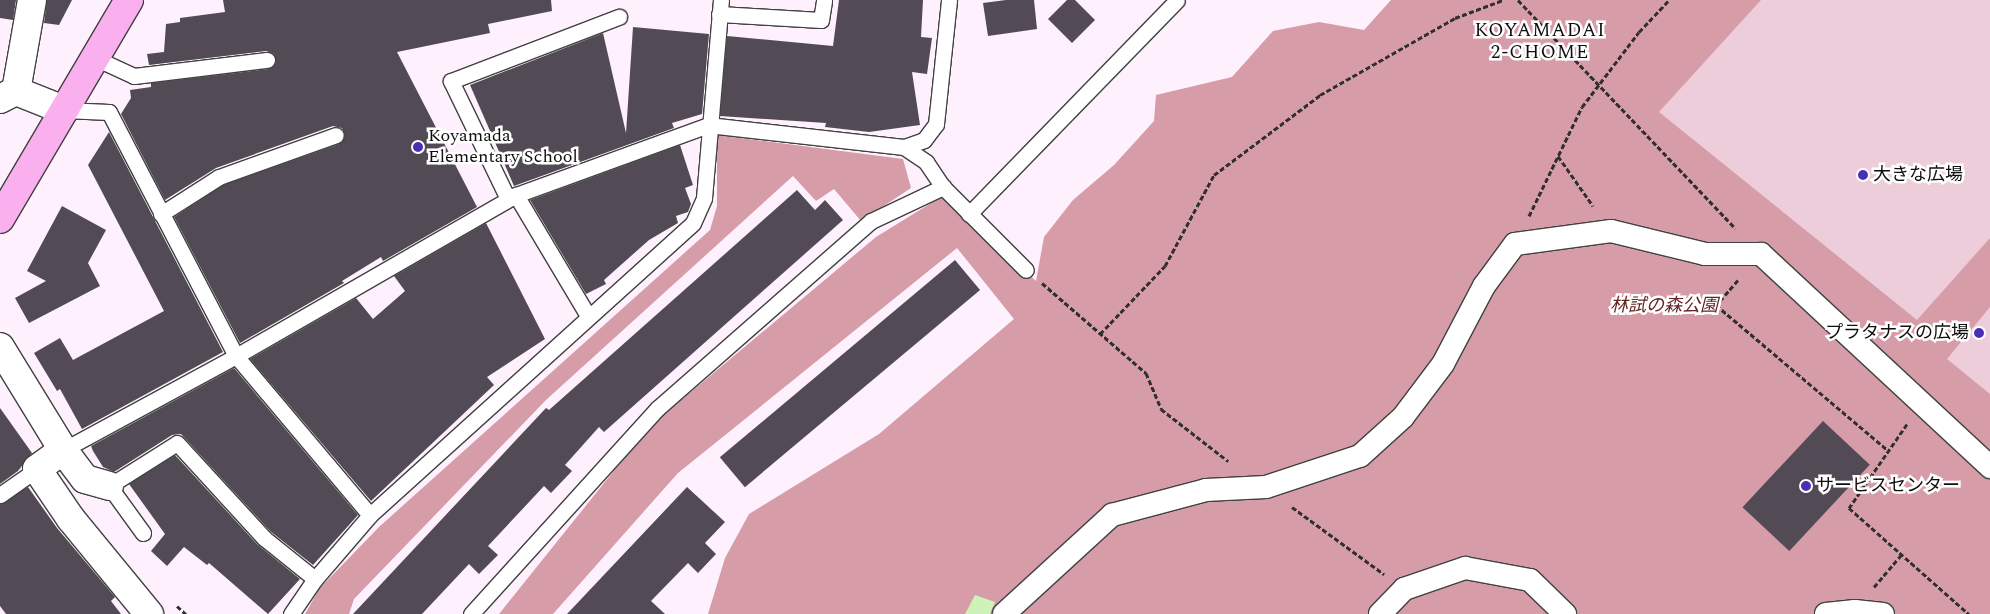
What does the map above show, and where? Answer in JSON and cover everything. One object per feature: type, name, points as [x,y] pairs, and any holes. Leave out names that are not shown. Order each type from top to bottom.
[{"type":"main road","points":[[0,220],[129,0]]},
{"type":"street","points":[[32,0],[8,95],[64,110]]},
{"type":"street","points":[[1004,614],[1112,515],[1206,490],[1266,488],[1360,456],[1403,417],[1443,364],[1484,286],[1515,244],[1611,231],[1705,254],[1761,254],[1990,467]]},
{"type":"street","points":[[0,347],[63,450],[85,480],[109,486]]},
{"type":"street","points":[[63,450],[36,469],[71,519],[149,614]]},
{"type":"street","points":[[1380,614],[1404,590],[1465,568],[1530,580],[1566,614]]},
{"type":"street","points":[[1826,614],[1855,611],[1883,614]]},
{"type":"lane","points":[[291,614],[315,579],[370,514],[693,222],[704,198],[708,125],[720,7],[821,20],[824,0]]},
{"type":"lane","points":[[63,450],[236,356],[512,197],[708,125],[904,147],[924,140],[936,124],[949,0]]},
{"type":"lane","points":[[969,214],[1177,0]]},
{"type":"lane","points":[[588,316],[512,197],[451,81],[619,17]]},
{"type":"lane","points":[[95,58],[134,76],[267,60]]},
{"type":"lane","points":[[64,110],[109,112],[236,356],[370,514]]},
{"type":"lane","points":[[161,214],[219,177],[336,135]]},
{"type":"lane","points":[[904,147],[926,162],[942,187],[1026,270]]},
{"type":"lane","points":[[471,614],[658,408],[871,221],[942,187]]},
{"type":"lane","points":[[143,532],[109,486],[177,443],[264,538],[315,579]]},
{"type":"lane","points":[[0,495],[36,469]]},
{"type":"path","points":[[1100,334],[1165,266],[1214,175],[1320,94],[1455,18],[1503,0]]},
{"type":"path","points":[[1518,0],[1597,86],[1761,254],[1716,304],[1888,451]]},
{"type":"path","points":[[1515,244],[1582,107],[1639,32],[1669,0]]},
{"type":"path","points":[[1558,156],[1611,231]]},
{"type":"path","points":[[1026,270],[1146,374],[1161,409],[1230,462]]},
{"type":"path","points":[[1922,403],[1849,508],[1969,614]]},
{"type":"path","points":[[1266,488],[1404,590]]},
{"type":"path","points":[[1855,611],[1902,554]]},
{"type":"green space","name":"林試の森公園","points":[[1391,0],[1990,0],[1990,614],[708,614],[725,558],[749,514],[879,434],[1014,319],[957,248],[678,473],[553,614],[499,614],[649,427],[876,237],[941,197],[1036,281],[1044,237],[1073,200],[1114,165],[1154,121],[1156,95],[1232,77],[1273,31],[1319,22],[1364,30]]},
{"type":"green space","points":[[717,135],[903,159],[911,188],[861,221],[834,189],[816,201],[793,176],[546,400],[354,599],[349,614],[305,614],[319,589],[379,527],[710,230],[717,206]]},
{"type":"shaded area","name":"大きな広場","points":[[1761,0],[1990,0],[1990,238],[1917,320],[1659,112]]},
{"type":"shaded area","name":"プラタナスの広場","points":[[1990,307],[1990,394],[1947,359]]},
{"type":"shaded area","points":[[975,595],[995,602],[990,614],[965,614]]},
{"type":"building","points":[[0,0],[16,0],[13,20],[0,18]]},
{"type":"building","points":[[47,0],[72,0],[59,25],[44,23]]},
{"type":"building","points":[[223,0],[551,0],[552,11],[488,24],[490,33],[397,52],[477,207],[383,261],[381,257],[342,281],[344,283],[240,343],[174,217],[223,185],[339,144],[345,136],[342,128],[333,126],[216,168],[165,200],[121,114],[131,98],[130,90],[151,87],[151,83],[268,69],[276,63],[274,54],[266,51],[149,65],[147,54],[164,52],[166,24],[180,22],[180,18],[225,12]]},
{"type":"building","points":[[839,0],[923,0],[921,37],[932,38],[927,74],[912,72],[920,125],[869,132],[825,127],[826,123],[720,116],[727,36],[833,46]]},
{"type":"building","points":[[1006,0],[1034,0],[1037,29],[988,36],[983,3]]},
{"type":"building","points":[[1067,0],[1075,0],[1095,20],[1072,43],[1048,19]]},
{"type":"building","points":[[633,27],[709,34],[702,114],[672,123],[674,128],[514,186],[470,85],[603,33],[626,133]]},
{"type":"building","points":[[109,132],[223,352],[82,429],[60,389],[57,391],[34,353],[60,338],[73,360],[164,311],[88,165]]},
{"type":"building","points":[[680,145],[693,185],[685,188],[691,204],[688,212],[676,216],[678,223],[649,240],[604,280],[606,284],[586,294],[530,200]]},
{"type":"building","points":[[797,190],[815,210],[825,200],[843,220],[604,432],[599,427],[565,465],[572,471],[551,493],[544,486],[488,546],[498,555],[479,574],[469,564],[422,614],[353,614],[546,408],[549,410]]},
{"type":"building","points":[[62,206],[106,230],[88,263],[100,286],[29,323],[15,298],[46,281],[27,271]]},
{"type":"building","points":[[486,223],[545,339],[487,377],[494,385],[371,501],[250,359],[356,298],[373,319],[405,291],[394,276]]},
{"type":"building","points":[[955,260],[980,290],[745,487],[720,457]]},
{"type":"building","points":[[234,368],[358,515],[313,565],[270,531],[181,434],[172,435],[114,472],[103,467],[93,451],[91,446]]},
{"type":"building","points":[[0,408],[32,453],[18,471],[0,484]]},
{"type":"building","name":"サービスセンター","points":[[1823,421],[1870,465],[1789,551],[1743,507]]},
{"type":"building","points":[[175,455],[257,544],[300,579],[268,614],[209,563],[207,565],[184,547],[167,566],[151,551],[165,534],[129,484]]},
{"type":"building","points":[[28,487],[57,528],[115,597],[111,601],[121,614],[6,614],[0,606],[0,504]]},
{"type":"building","points":[[687,487],[725,522],[705,543],[716,554],[698,573],[688,563],[651,601],[665,614],[567,614]]},
{"type":"place","name":"Koyamada Elementary School","points":[[418,147]]},
{"type":"place","name":"大きな広場","points":[[1863,175]]},
{"type":"place","name":"プラタナスの広場","points":[[1979,333]]},
{"type":"place","name":"サービスセンター","points":[[1806,486]]},
{"type":"district","name":"KOYAMADAI 2-CHOME","points":[[1540,42]]}]
